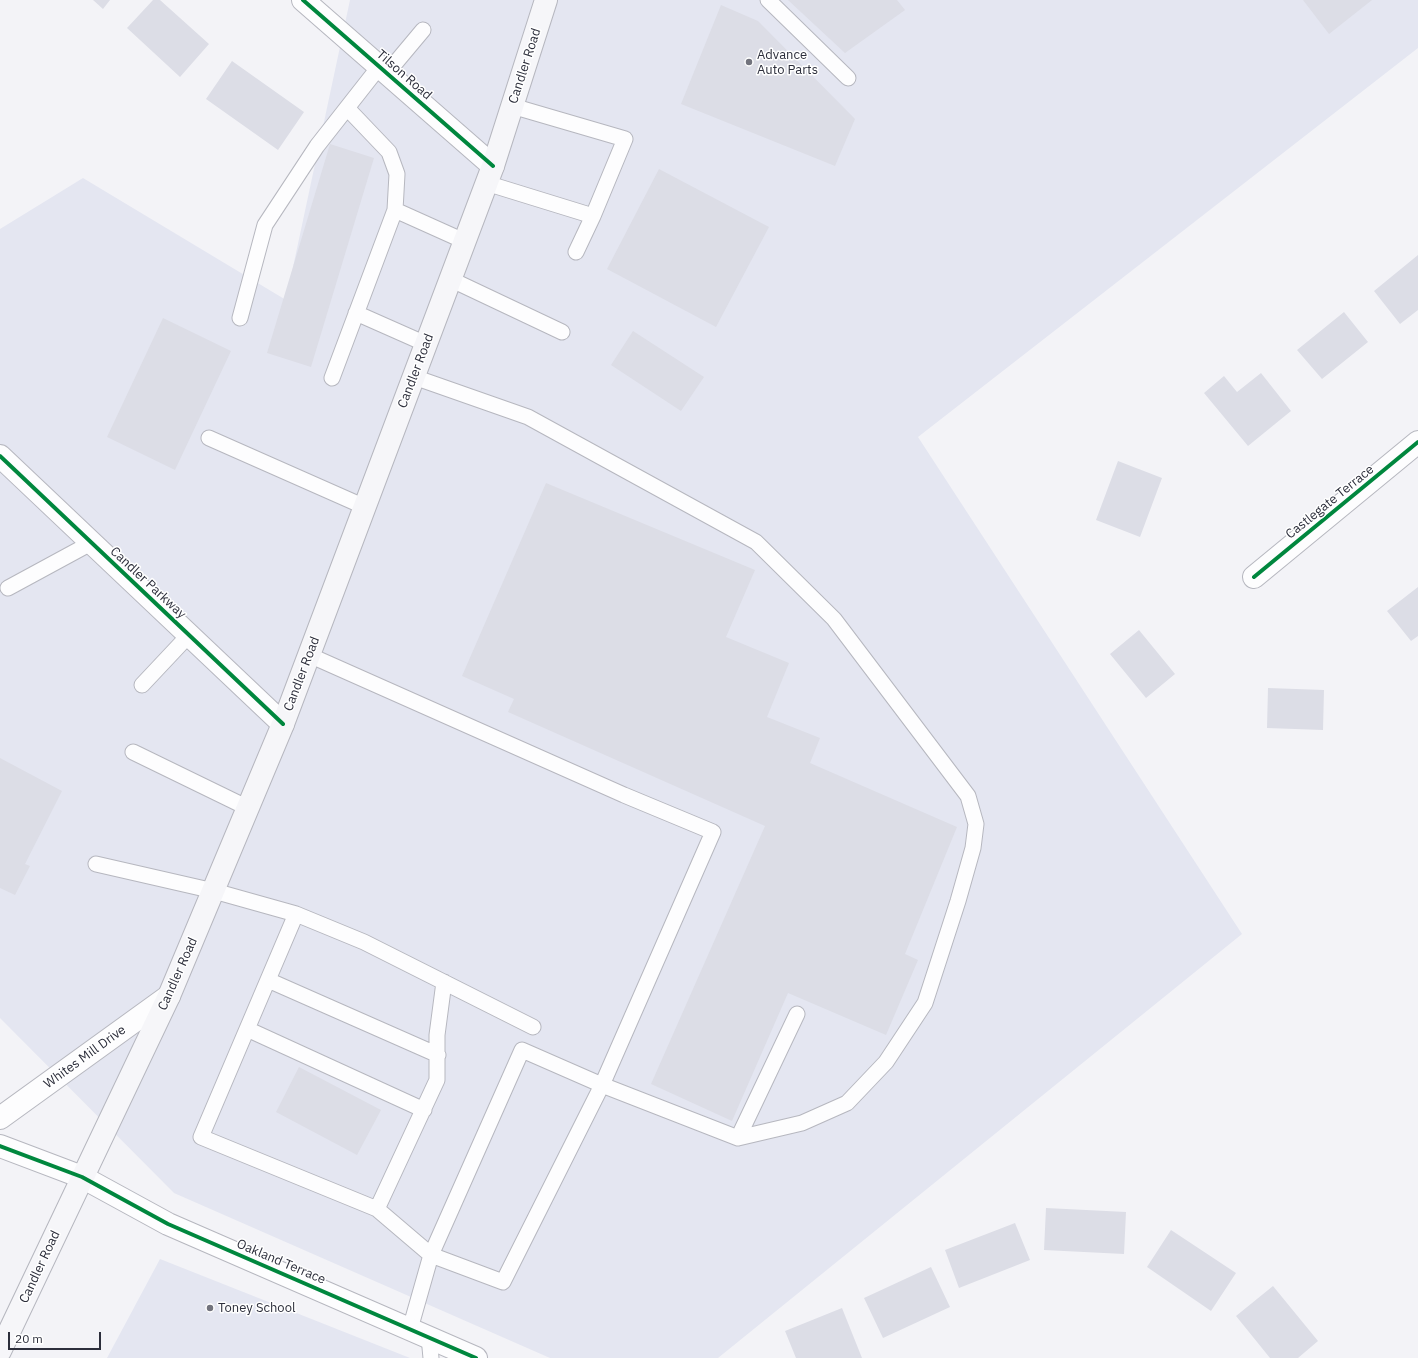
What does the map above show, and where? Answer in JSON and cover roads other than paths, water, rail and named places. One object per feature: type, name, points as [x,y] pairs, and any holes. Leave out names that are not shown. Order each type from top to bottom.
[{"type":"main road","name":"Candler Road","points":[[0,1351],[169,996],[283,724],[490,174],[546,0]]},
{"type":"street","name":"Tilson Road","points":[[303,0],[383,70],[490,174]]},
{"type":"street","name":"Castlegate Terrace","points":[[1254,577],[1418,442]]},
{"type":"street","name":"Candler Parkway","points":[[0,456],[283,724]]},
{"type":"street","name":"Whites Mill Drive","points":[[0,1118],[169,996]]},
{"type":"street","points":[[0,1146],[82,1177]]},
{"type":"street","name":"Oakland Terrace","points":[[82,1177],[168,1224],[423,1341],[476,1358]]},
{"type":"lane","points":[[768,0],[848,78]]},
{"type":"lane","points":[[240,318],[264,225],[317,146],[347,108],[423,30]]},
{"type":"lane","points":[[512,106],[626,139],[576,252]]},
{"type":"lane","points":[[332,378],[395,210],[397,174],[389,152],[347,108]]},
{"type":"lane","points":[[490,174],[593,216]]},
{"type":"lane","points":[[395,210],[464,241]]},
{"type":"lane","points":[[450,279],[562,332]]},
{"type":"lane","points":[[356,313],[426,344]]},
{"type":"lane","points":[[414,377],[528,417],[756,542],[834,619],[968,796],[976,824],[973,848],[958,901],[925,1003],[886,1062],[847,1103],[802,1123],[738,1138],[602,1085],[522,1050],[431,1255],[423,1341]]},
{"type":"lane","points":[[209,438],[365,506]]},
{"type":"lane","points":[[8,588],[91,543]]},
{"type":"lane","points":[[142,685],[189,634]]},
{"type":"lane","points":[[296,914],[201,1137],[377,1209],[431,1255],[503,1282],[602,1085],[713,832],[624,795],[309,655]]},
{"type":"lane","points":[[133,752],[248,808]]},
{"type":"lane","points":[[96,864],[214,891],[296,914],[364,942],[533,1027]]},
{"type":"lane","points":[[268,980],[438,1055]]},
{"type":"lane","points":[[377,1209],[437,1080],[437,1034],[444,982]]},
{"type":"lane","points":[[738,1138],[797,1014]]},
{"type":"lane","points":[[247,1029],[424,1110]]},
{"type":"place","name":"Advance Auto Parts","points":[[749,62]]},
{"type":"place","name":"Toney School","points":[[210,1308]]}]
